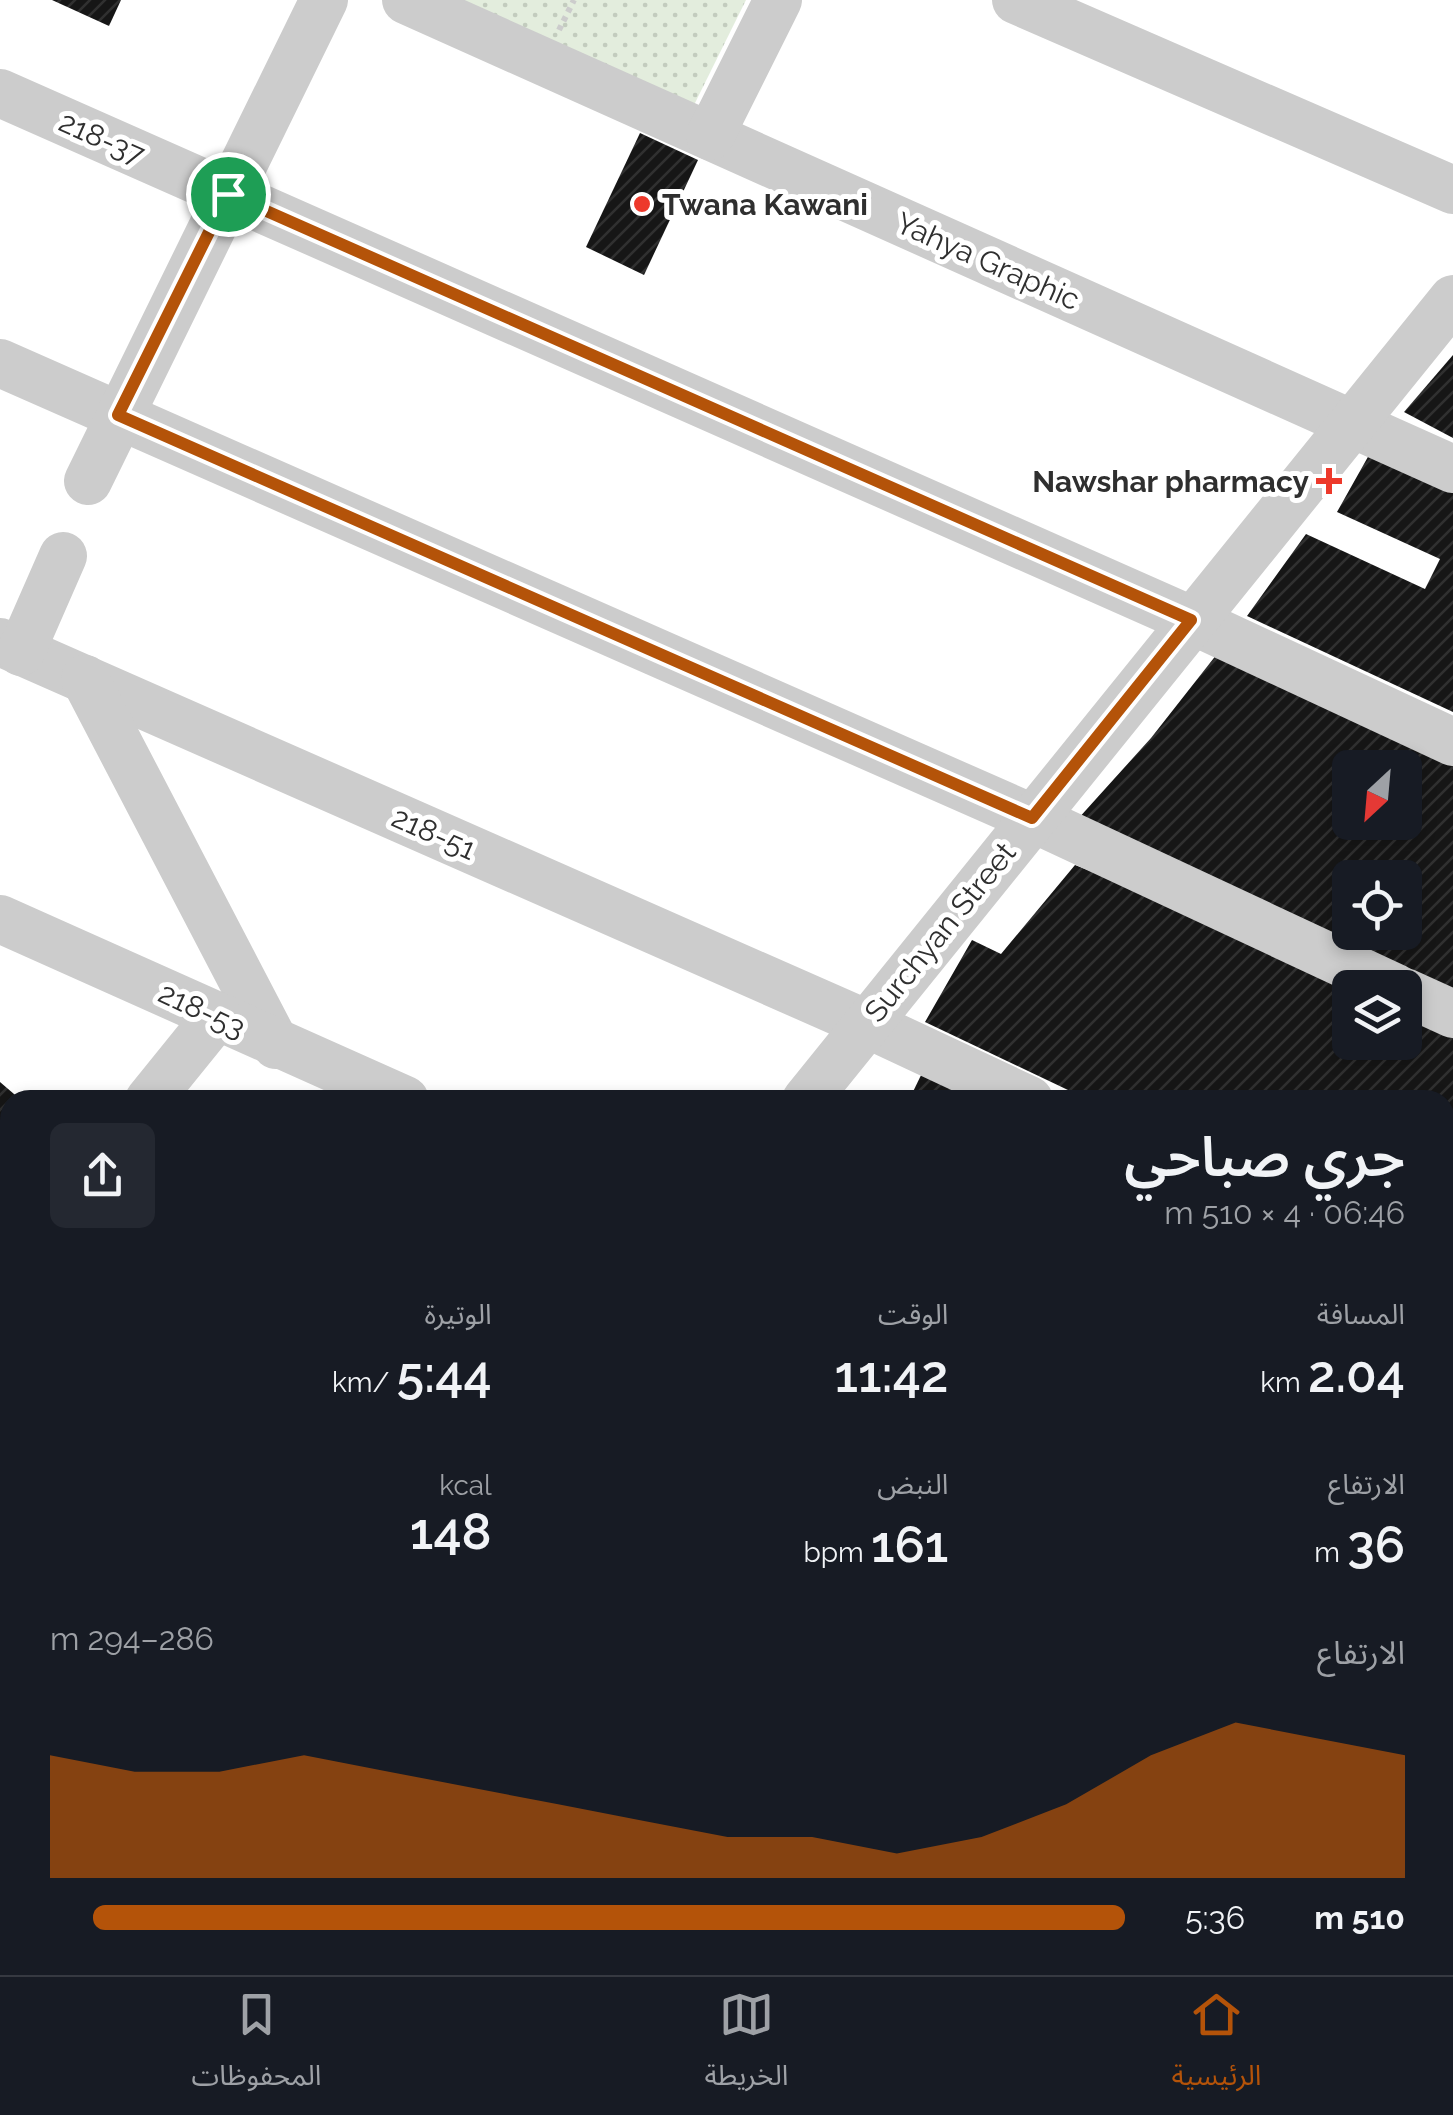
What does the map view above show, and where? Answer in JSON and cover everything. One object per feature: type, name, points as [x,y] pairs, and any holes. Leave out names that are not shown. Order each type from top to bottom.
[{"type":"street","points":[[88,480],[324,0]]},
{"type":"street","name":"Yahya Graphic","points":[[406,0],[1453,469]]},
{"type":"street","points":[[710,136],[778,0]]},
{"type":"street","points":[[1016,0],[1453,190]]},
{"type":"street","name":"218-37","points":[[0,93],[1191,620],[1453,742]]},
{"type":"street","name":"Surchyan Street","points":[[814,1090],[1453,299]]},
{"type":"street","points":[[0,363],[1032,818],[1357,970]]},
{"type":"street","points":[[10,647],[63,556]]},
{"type":"street","name":"218-51","points":[[10,647],[867,1024],[1008,1090]]},
{"type":"street","points":[[85,679],[276,1045]]},
{"type":"street","name":"218-53","points":[[0,919],[382,1090]]},
{"type":"street","points":[[1422,1000],[1453,1014]]},
{"type":"street","points":[[157,1090],[218,1016]]},
{"type":"path","points":[[554,42],[574,0]]},
{"type":"green space","points":[[461,0],[746,0],[694,105]]},
{"type":"building","points":[[52,0],[121,0],[109,26]]},
{"type":"building","name":"Twana Kawani","points":[[640,133],[698,160],[644,275],[586,247]]},
{"type":"building","points":[[1453,355],[1453,438],[1404,412]]},
{"type":"building","points":[[1369,455],[1453,493],[1453,712],[1247,616],[1306,534],[1425,589],[1440,559],[1337,512]]},
{"type":"building","points":[[1217,654],[1453,762],[1453,995],[1422,981],[1422,970],[1399,970],[1356,950],[1422,950],[1422,860],[1332,860],[1332,939],[1077,820],[1151,738]]},
{"type":"building","points":[[1075,865],[1134,888],[1332,980],[1332,1060],[1422,1060],[1422,1020],[1453,1035],[1453,1090],[1068,1090],[925,1022],[972,940],[1001,954]]},
{"type":"building","points":[[924,1069],[968,1090],[914,1090]]},
{"type":"place","name":"Twana Kawani","points":[[642,204]]},
{"type":"place","name":"Nawshar pharmacy","points":[[1329,481]]},
{"type":"route","points":[[228,194],[1191,620],[1032,818],[118,415],[228,194]]}]
